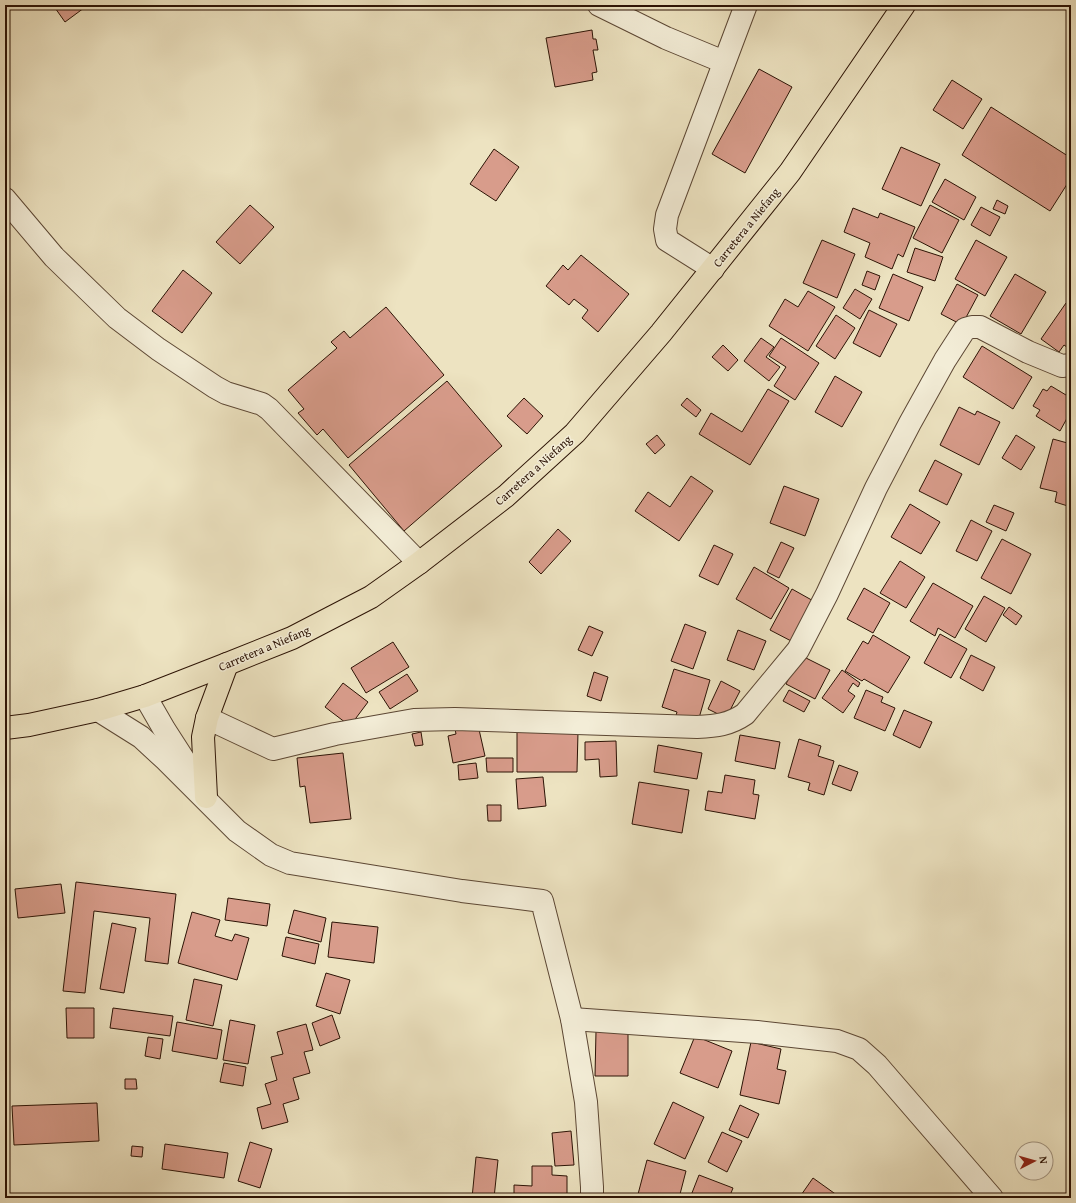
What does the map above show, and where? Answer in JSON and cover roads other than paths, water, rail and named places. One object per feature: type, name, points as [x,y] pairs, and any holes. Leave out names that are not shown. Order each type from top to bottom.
[{"type":"main road","name":"Carretera a Niefang","points":[[5,728],[29,725],[98,710],[145,696],[292,638],[370,597],[419,564],[506,496],[575,433],[661,333],[713,269],[790,172],[904,5]]},
{"type":"main road","points":[[208,802],[203,737],[207,718],[227,664]]},
{"type":"street","points":[[599,5],[666,38],[724,62]]},
{"type":"street","points":[[713,269],[667,240],[665,229],[667,216],[746,5]]},
{"type":"street","points":[[5,199],[54,257],[118,318],[158,349],[215,387],[226,393],[262,404],[269,409],[419,564]]},
{"type":"street","points":[[207,718],[273,749],[335,734],[414,720],[462,719],[697,727],[720,726],[735,721],[745,714],[798,650],[827,594],[876,488],[945,360],[965,329],[980,327],[1028,352],[1062,366],[1071,366]]},
{"type":"street","points":[[145,696],[167,734],[197,780],[208,802]]},
{"type":"street","points":[[98,710],[141,737],[166,760],[236,831],[270,855],[290,863],[462,891],[542,901],[572,1020],[586,1102],[592,1198]]},
{"type":"street","points":[[572,1020],[757,1032],[837,1041],[859,1049],[877,1066],[992,1198]]}]
